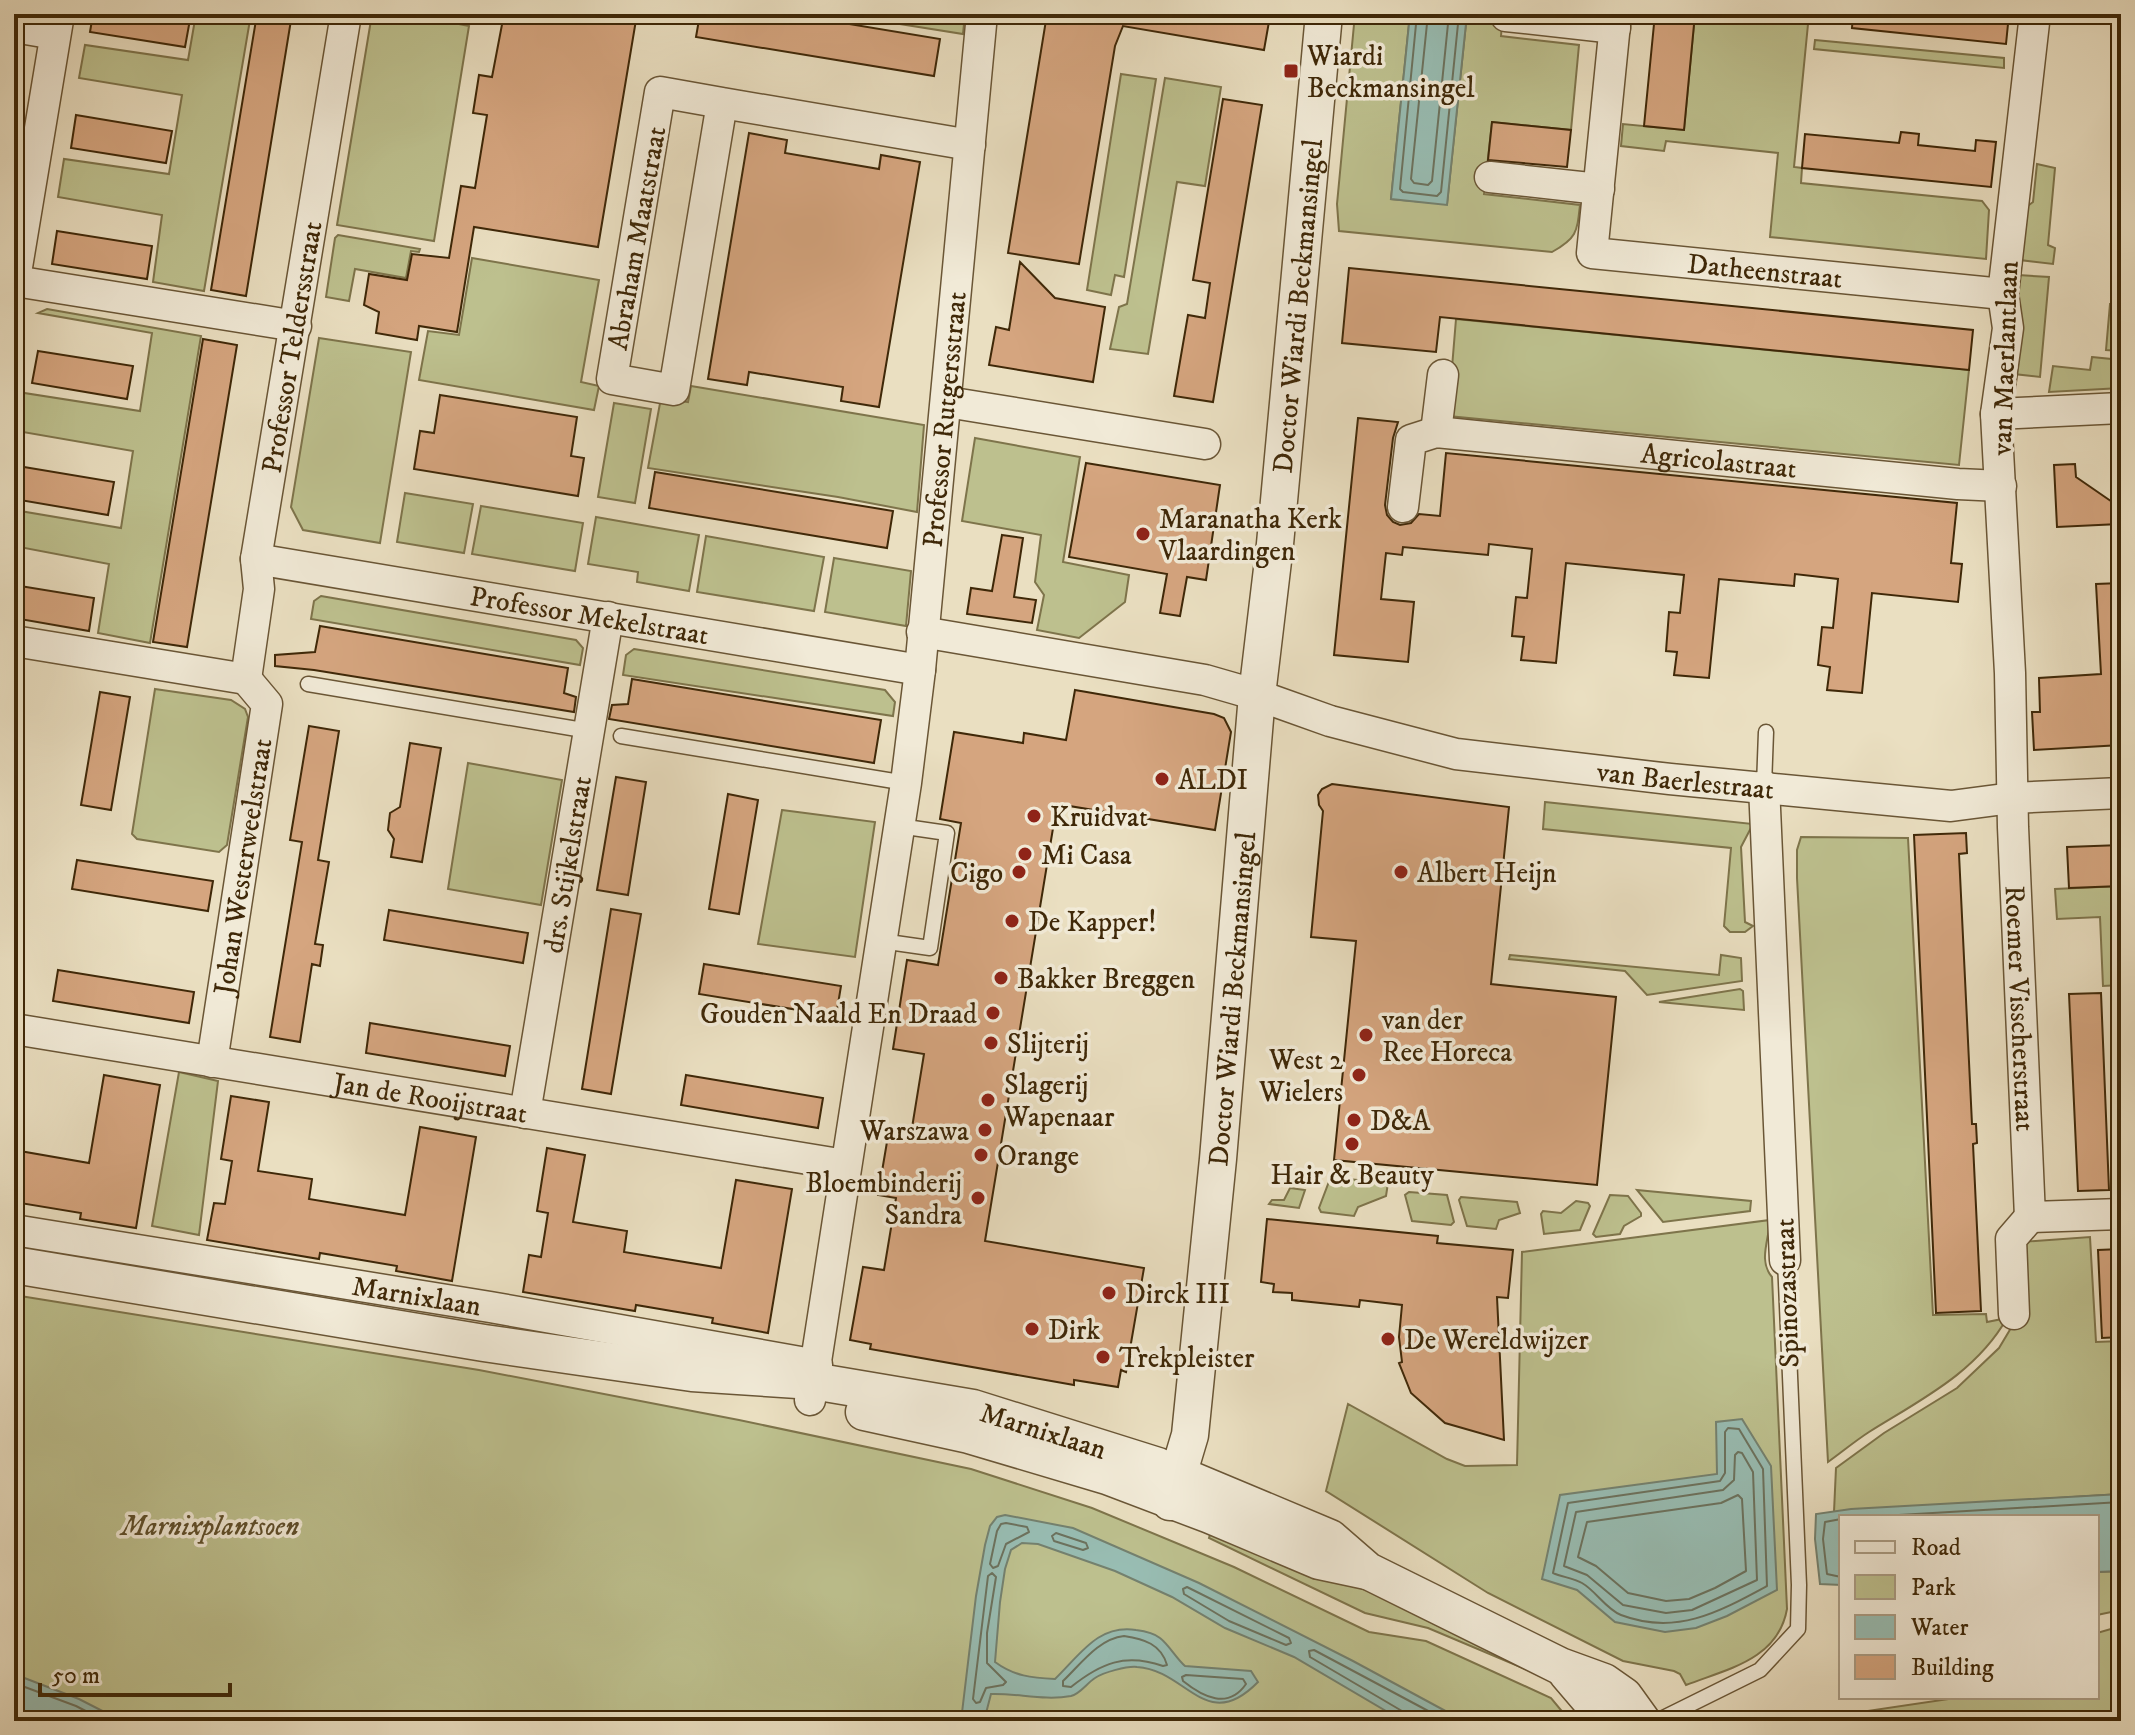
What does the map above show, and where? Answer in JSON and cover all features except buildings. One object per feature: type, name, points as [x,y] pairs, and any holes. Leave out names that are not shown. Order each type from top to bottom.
[{"type":"street","name":"Professor Teldersstraat","points":[[246,679],[259,589],[256,559],[346,14]]},
{"type":"street","name":"Professor Rutgersstraat","points":[[813,1382],[906,783],[920,670],[982,14]]},
{"type":"street","name":"Doctor Wiardi Beckmansingel","points":[[1174,1488],[1190,1435],[1198,1358],[1257,695],[1276,530],[1324,14]]},
{"type":"street","name":"van Maerlantlaan","points":[[2012,798],[2014,765],[1996,414],[2008,328],[2003,294],[2035,14]]},
{"type":"street","name":"Datheenstraat","points":[[1506,16],[1615,21],[1592,253],[2003,294]]},
{"type":"street","points":[[14,27],[57,24],[14,283],[296,326]]},
{"type":"street","name":"Abraham Maatstraat","points":[[722,103],[674,390],[612,379],[660,92],[970,145]]},
{"type":"street","points":[[1490,177],[1599,189]]},
{"type":"street","points":[[1403,507],[1411,440],[1436,432],[1443,375]]},
{"type":"street","points":[[947,402],[1205,444]]},
{"type":"street","points":[[1996,414],[2121,408]]},
{"type":"street","name":"Agricolastraat","points":[[1436,432],[2001,486]]},
{"type":"street","name":"Professor Mekelstraat","points":[[256,559],[920,670]]},
{"type":"street","name":"drs. Stijkelstraat","points":[[525,1113],[608,617]]},
{"type":"street","points":[[922,632],[1205,680],[1257,695]]},
{"type":"street","points":[[14,641],[246,679]]},
{"type":"street","name":"Johan Westerweelstraat","points":[[212,1062],[267,704],[246,679]]},
{"type":"street","name":"van Baerlestraat","points":[[1257,695],[1330,721],[1456,754],[1670,779],[1951,806],[2012,798],[2121,793]]},
{"type":"street","name":"Spinozastraat","points":[[1764,786],[1785,1260]]},
{"type":"street","name":"Roemer Visscherstraat","points":[[2012,798],[2030,1217]]},
{"type":"street","name":"Jan de Rooijstraat","points":[[14,1029],[845,1165]]},
{"type":"street","points":[[2014,1314],[2011,1239],[2030,1217],[2121,1214]]},
{"type":"street","name":"Marnixlaan","points":[[14,1230],[475,1305],[813,1382],[969,1435],[1107,1476],[1174,1488],[1210,1515],[1319,1561],[1368,1571],[1560,1666],[1604,1682],[1624,1696],[1642,1721]]},
{"type":"street","name":"Marnixlaan","points":[[14,1265],[484,1343],[692,1373],[813,1382]]},
{"type":"street","name":"Marnixlaan","points":[[1560,1666],[1608,1721]]},
{"type":"lane","points":[[308,684],[589,731]]},
{"type":"lane","points":[[1764,786],[1766,732]]},
{"type":"lane","points":[[621,736],[906,783]]},
{"type":"lane","points":[[881,941],[930,948],[947,833],[899,826]]},
{"type":"lane","name":"Spinozastraat","points":[[1657,1721],[1760,1670],[1798,1629],[1799,1585],[1785,1260]]},
{"type":"green space","points":[[196,14],[251,14],[204,291],[153,282],[162,215],[58,197],[64,159],[169,174],[182,95],[79,78],[85,45],[188,60]]},
{"type":"green space","points":[[372,14],[408,14],[469,26],[434,241],[337,225]]},
{"type":"green space","points":[[837,14],[965,14],[963,34]]},
{"type":"green space","points":[[1355,14],[1410,14],[1391,199],[1447,204],[1467,14],[1503,14],[1501,36],[1579,45],[1571,130],[1492,122],[1484,194],[1580,205],[1576,228],[1566,243],[1552,252],[1339,231],[1337,204]]},
{"type":"green space","points":[[1695,14],[1809,14],[1794,167],[1802,168],[1801,183],[1982,201],[1989,210],[1986,259],[1770,237],[1778,153],[1666,141],[1664,151],[1621,146],[1623,124],[1684,130]]},
{"type":"green space","points":[[1815,40],[2004,58],[2004,68],[1814,49]]},
{"type":"green space","points":[[1121,74],[1156,79],[1124,277],[1115,275],[1111,295],[1087,290]]},
{"type":"green space","points":[[1165,78],[1221,87],[1205,186],[1177,182],[1148,354],[1110,349],[1119,307],[1127,304]]},
{"type":"green space","points":[[2037,164],[2055,168],[2048,245],[2055,248],[2053,264],[2020,260],[2025,208],[2033,202]]},
{"type":"green space","points":[[338,235],[420,249],[419,252],[411,251],[406,278],[355,269],[349,301],[326,297]]},
{"type":"green space","points":[[472,258],[599,280],[581,382],[599,386],[594,410],[419,380],[428,331],[459,335]]},
{"type":"green space","points":[[2018,275],[2049,277],[2040,377],[2014,374]]},
{"type":"green space","points":[[2110,304],[2121,305],[2121,351],[2106,350]]},
{"type":"green space","points":[[47,309],[201,336],[150,643],[98,633],[109,564],[14,546],[14,510],[121,528],[133,451],[17,431],[24,393],[140,411],[152,333],[38,313]]},
{"type":"green space","points":[[1456,319],[1969,370],[1959,465],[1448,416]]},
{"type":"green space","points":[[319,338],[411,352],[380,543],[303,530],[291,507]]},
{"type":"green space","points":[[2092,357],[2121,360],[2121,388],[2049,392],[2053,366],[2090,370]]},
{"type":"green space","points":[[691,386],[924,425],[917,512],[648,468],[661,398],[688,402]]},
{"type":"green space","points":[[614,403],[651,409],[635,503],[598,497]]},
{"type":"green space","points":[[975,438],[1080,457],[1063,562],[1129,575],[1125,602],[1079,638],[1037,630],[1044,595],[1035,582],[1041,535],[962,521]]},
{"type":"green space","points":[[405,493],[473,504],[464,553],[397,542]]},
{"type":"green space","points":[[481,506],[583,523],[575,571],[472,554]]},
{"type":"green space","points":[[596,517],[699,535],[689,591],[637,582],[638,572],[588,564]]},
{"type":"green space","points":[[706,536],[824,557],[814,611],[697,592]]},
{"type":"green space","points":[[834,558],[911,571],[906,626],[825,612]]},
{"type":"green space","points":[[321,596],[576,640],[583,648],[580,665],[311,619],[314,601]]},
{"type":"green space","points":[[634,649],[885,690],[895,702],[893,716],[623,675],[626,655]]},
{"type":"green space","points":[[155,689],[231,700],[245,709],[248,717],[227,845],[219,852],[137,839],[132,834]]},
{"type":"green space","points":[[468,763],[562,780],[541,905],[448,889]]},
{"type":"green space","points":[[1545,802],[1753,824],[1741,847],[1745,922],[1753,926],[1745,932],[1730,932],[1724,926],[1731,848],[1543,829]]},
{"type":"green space","points":[[782,810],[875,822],[855,957],[758,944]]},
{"type":"green space","points":[[1801,837],[1908,838],[1933,1315],[1986,1314],[1987,1322],[2007,1318],[1980,1355],[1946,1384],[1864,1435],[1828,1462],[1797,878],[1797,850]]},
{"type":"green space","points":[[2121,886],[2121,985],[2103,986],[2100,917],[2057,919],[2055,889]]},
{"type":"green space","points":[[1510,955],[1719,975],[1721,955],[1741,958],[1742,981],[1647,995],[1625,971],[1509,959]]},
{"type":"green space","points":[[1743,991],[1744,1010],[1659,1002]]},
{"type":"green space","points":[[179,1072],[218,1081],[199,1235],[152,1226]]},
{"type":"green space","points":[[1330,1179],[1388,1183],[1386,1196],[1358,1207],[1354,1216],[1321,1212],[1319,1208]]},
{"type":"green space","points":[[1290,1188],[1305,1190],[1299,1208],[1269,1204],[1272,1200],[1284,1200]]},
{"type":"green space","points":[[1637,1190],[1751,1201],[1750,1211],[1663,1222]]},
{"type":"green space","points":[[1409,1192],[1447,1195],[1454,1222],[1451,1225],[1412,1221],[1405,1195]]},
{"type":"green space","points":[[1610,1195],[1628,1196],[1641,1216],[1624,1226],[1620,1234],[1596,1237],[1593,1234]]},
{"type":"green space","points":[[1461,1197],[1517,1202],[1520,1213],[1499,1220],[1496,1229],[1467,1226],[1459,1200]]},
{"type":"green space","points":[[1576,1201],[1590,1206],[1580,1230],[1544,1234],[1543,1211],[1561,1213]]},
{"type":"green space","points":[[1770,1220],[1765,1257],[1772,1277],[1787,1609],[1782,1626],[1773,1640],[1748,1660],[1686,1685],[1680,1674],[1674,1671],[1623,1661],[1488,1593],[1326,1491],[1348,1404],[1465,1466],[1517,1465],[1522,1252]]},
{"type":"green space","points":[[2090,1237],[2096,1342],[2121,1341],[2121,1494],[1834,1512],[1836,1468],[1884,1433],[1957,1388],[1999,1348],[2014,1323],[2021,1242]]},
{"type":"green space","name":"Marnixplantsoen","points":[[14,1295],[479,1370],[971,1469],[1092,1508],[1234,1567],[1369,1632],[1426,1641],[1551,1698],[1570,1721],[86,1721],[14,1685]]},
{"type":"green space","points":[[1212,1528],[1391,1599],[1537,1674],[1428,1628],[1365,1613],[1209,1538]]},
{"type":"green space","points":[[2121,1571],[2121,1610],[2099,1615],[2099,1572]]},
{"type":"green space","points":[[2121,1626],[2121,1714],[1972,1721],[1848,1721],[1847,1714],[1948,1699],[2099,1699],[2099,1632]]},
{"type":"water","points":[[1410,14],[1467,14],[1447,205],[1391,199]]},
{"type":"water","points":[[1742,1419],[1771,1466],[1777,1590],[1696,1628],[1665,1632],[1615,1622],[1577,1590],[1542,1579],[1560,1495],[1717,1474],[1716,1422]]},
{"type":"water","points":[[2121,1494],[2121,1571],[2099,1572],[2099,1515],[1839,1515],[1839,1585],[1820,1584],[1815,1539],[1816,1514],[1851,1509]]},
{"type":"water","points":[[1005,1515],[1073,1528],[1199,1583],[1464,1721],[1403,1721],[1294,1657],[1225,1628],[1172,1597],[1115,1571],[1038,1544],[1022,1543],[1011,1550],[1005,1569],[995,1662],[1002,1667],[1024,1675],[1055,1679],[1091,1643],[1123,1629],[1160,1638],[1185,1666],[1251,1671],[1258,1682],[1240,1697],[1224,1702],[1210,1701],[1154,1671],[1127,1667],[1099,1676],[1071,1696],[1051,1698],[991,1694],[984,1721],[961,1721],[985,1545],[990,1526],[997,1517]]},
{"type":"water","points":[[14,1674],[79,1699],[122,1721],[14,1721]]},
{"type":"place","name":"Wiardi Beckmansingel","points":[[1291,71]]},
{"type":"place","name":"Maranatha Kerk Vlaardingen","points":[[1143,534]]},
{"type":"place","name":"ALDI","points":[[1162,779]]},
{"type":"place","name":"Kruidvat","points":[[1034,816]]},
{"type":"place","name":"Mi Casa","points":[[1025,854]]},
{"type":"place","name":"Cigo","points":[[1019,872]]},
{"type":"place","name":"Albert Heijn","points":[[1401,872]]},
{"type":"place","name":"De Kapper!","points":[[1012,921]]},
{"type":"place","name":"Bakker Breggen","points":[[1001,978]]},
{"type":"place","name":"Gouden Naald En Draad","points":[[993,1013]]},
{"type":"place","name":"van der Ree Horeca","points":[[1366,1035]]},
{"type":"place","name":"Slijterij","points":[[991,1043]]},
{"type":"place","name":"West 2 Wielers","points":[[1359,1075]]},
{"type":"place","name":"Slagerij Wapenaar","points":[[988,1100]]},
{"type":"place","name":"D&A","points":[[1354,1120]]},
{"type":"place","name":"Warszawa","points":[[985,1130]]},
{"type":"place","name":"Hair & Beauty","points":[[1352,1144]]},
{"type":"place","name":"Orange","points":[[981,1155]]},
{"type":"place","name":"Bloembinderij Sandra","points":[[978,1198]]},
{"type":"place","name":"Dirck III","points":[[1109,1293]]},
{"type":"place","name":"Dirk","points":[[1032,1329]]},
{"type":"place","name":"De Wereldwijzer","points":[[1388,1339]]},
{"type":"place","name":"Trekpleister","points":[[1103,1357]]}]
